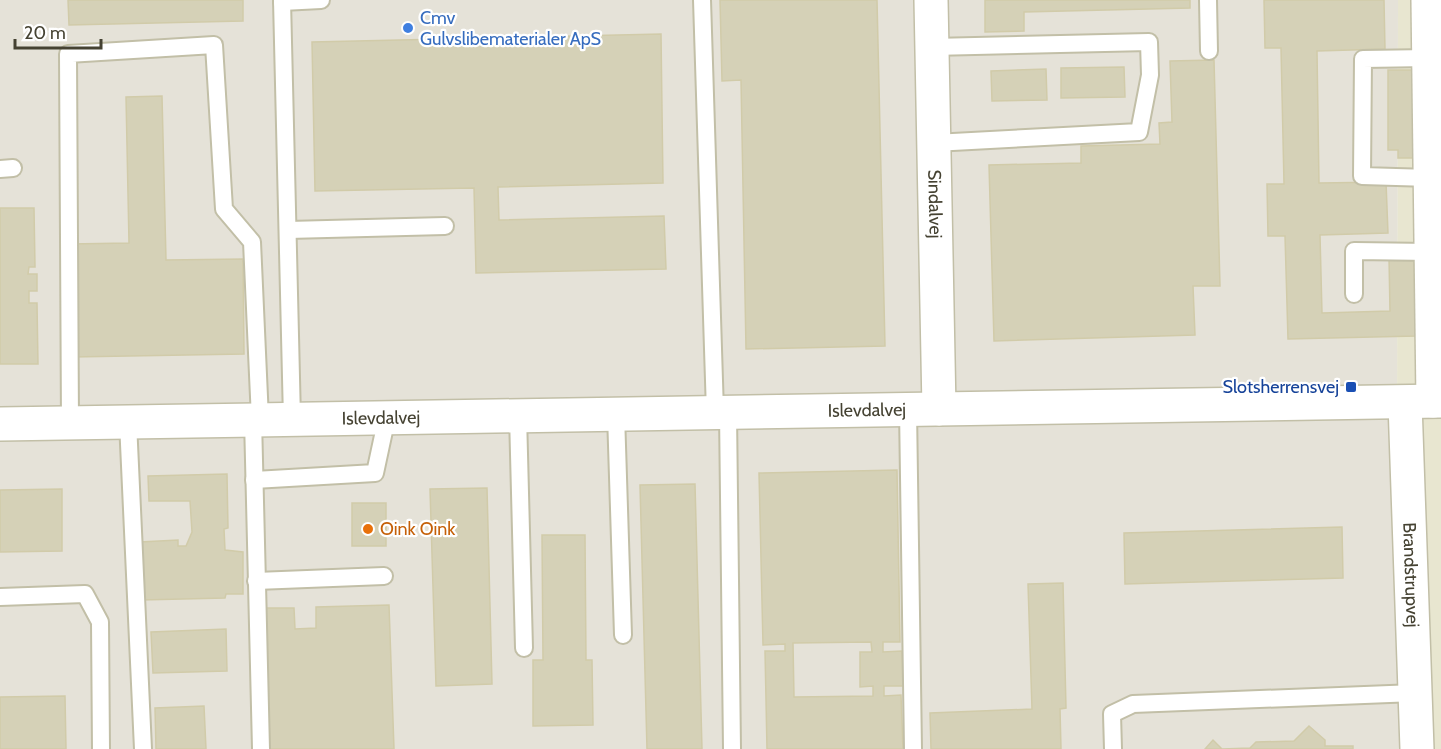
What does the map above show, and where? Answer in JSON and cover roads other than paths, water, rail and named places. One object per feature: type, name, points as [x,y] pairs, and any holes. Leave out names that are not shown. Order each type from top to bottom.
[{"type":"street","name":"Sindalvej","points":[[923,409],[934,143],[931,0]]},
{"type":"street","name":"Brandstrupvej","points":[[1417,749],[1415,693],[1431,252],[1428,0]]},
{"type":"street","name":"Islevdalvej","points":[[0,424],[1426,401]]},
{"type":"lane","points":[[292,419],[282,1],[321,0]]},
{"type":"lane","points":[[702,0],[722,412],[732,749]]},
{"type":"lane","points":[[1208,0],[1209,51]]},
{"type":"lane","points":[[932,47],[1149,42],[1150,75],[1138,132],[934,143]]},
{"type":"lane","points":[[70,423],[68,54],[214,45],[224,208],[252,242],[256,419],[254,480],[261,749]]},
{"type":"lane","points":[[1429,58],[1363,58],[1362,177],[1430,177]]},
{"type":"lane","points":[[288,230],[444,226]]},
{"type":"lane","points":[[1354,294],[1354,251],[1431,252]]},
{"type":"lane","points":[[913,749],[923,409]]},
{"type":"lane","points":[[616,414],[623,635]]},
{"type":"lane","points":[[518,415],[524,648]]},
{"type":"lane","points":[[254,480],[375,473],[387,417]]},
{"type":"lane","points":[[128,422],[143,749]]},
{"type":"lane","points":[[256,581],[384,576]]},
{"type":"lane","points":[[0,597],[85,594],[100,622],[101,749]]},
{"type":"lane","points":[[1113,749],[1112,714],[1133,704],[1415,693]]},
{"type":"place","name":"Cmv Gulvslibematerialer ApS","points":[[408,28]]},
{"type":"place","name":"Slotsherrensvej","points":[[1351,387]]},
{"type":"place","name":"Oink Oink","points":[[368,529]]}]
